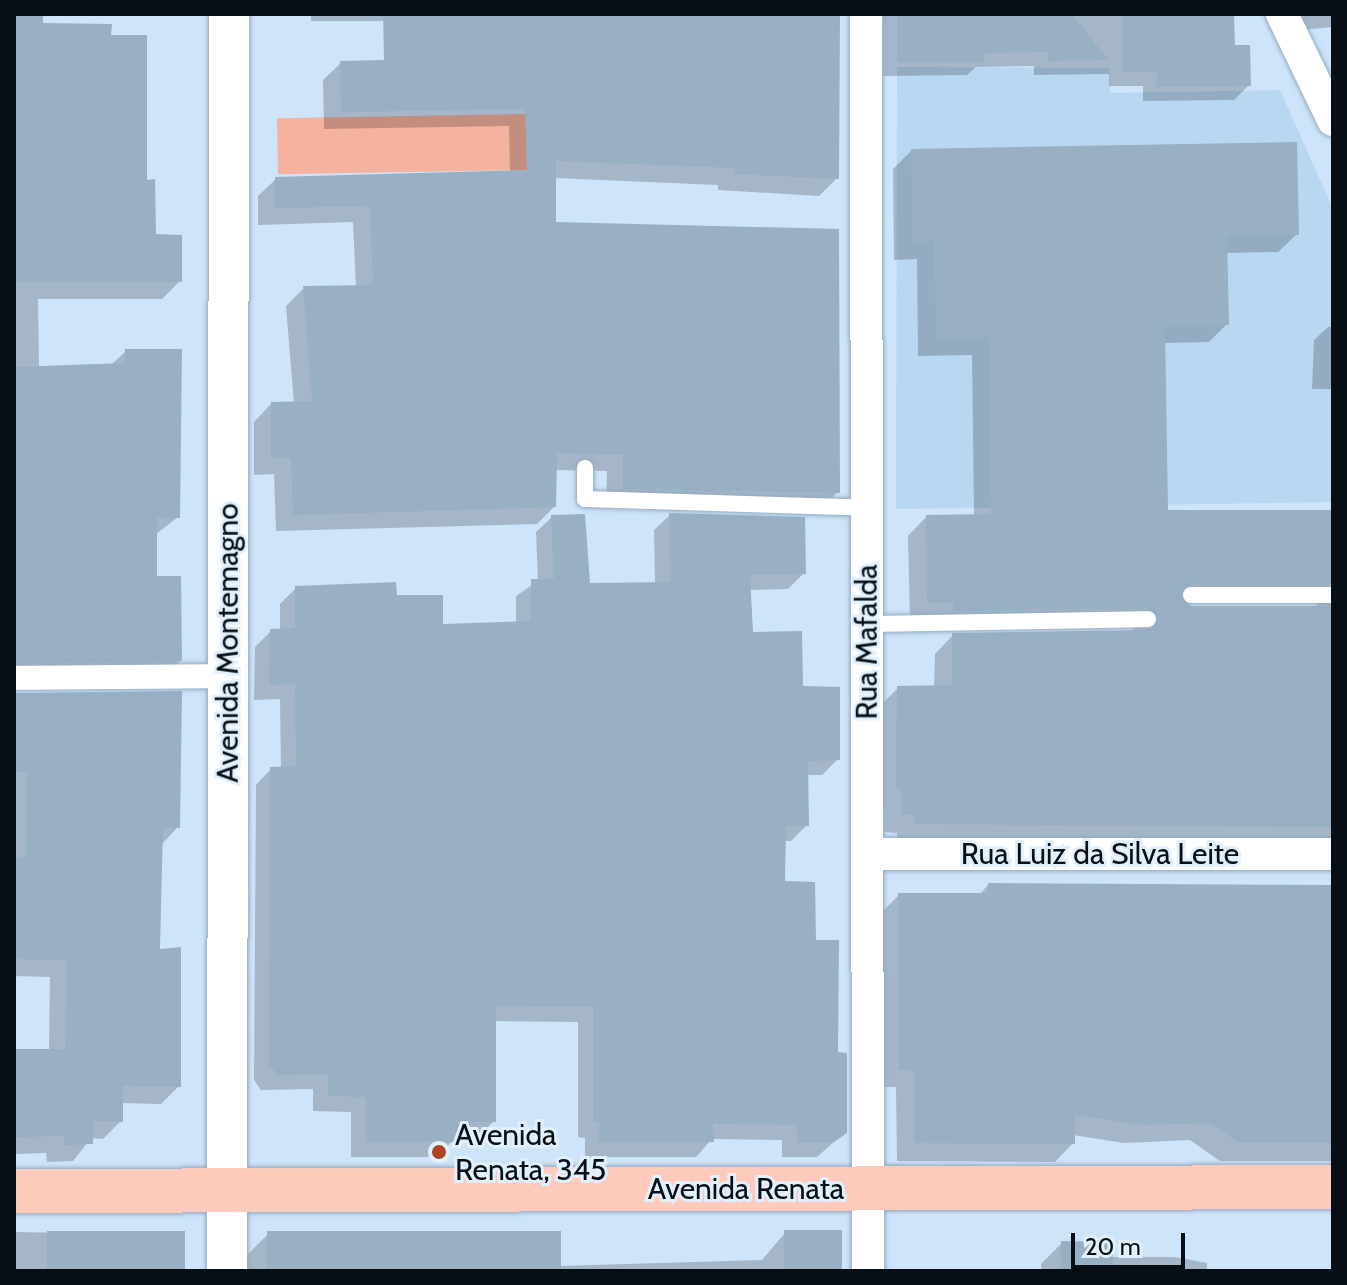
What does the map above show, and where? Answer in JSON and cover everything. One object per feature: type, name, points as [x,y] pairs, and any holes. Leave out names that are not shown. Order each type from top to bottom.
[{"type":"main road","name":"Avenida Renata","points":[[14,1191],[1333,1187]]},
{"type":"street","name":"Avenida Montemagno","points":[[227,1271],[229,14]]},
{"type":"street","name":"Rua Mafalda","points":[[866,14],[868,1271]]},
{"type":"street","points":[[1282,14],[1333,120]]},
{"type":"street","points":[[14,678],[228,676]]},
{"type":"street","name":"Rua Luiz da Silva Leite","points":[[868,854],[1333,854]]},
{"type":"lane","points":[[585,468],[585,499],[867,508]]},
{"type":"lane","points":[[1191,595],[1333,595]]},
{"type":"lane","points":[[867,624],[1148,619]]},
{"type":"shaded area","points":[[897,67],[1109,68],[1110,93],[1280,90],[1333,209],[1333,502],[896,509]]},
{"type":"shaded area","points":[[526,114],[527,170],[278,174],[277,118]]},
{"type":"building","points":[[14,14],[43,14],[43,23],[112,24],[111,35],[147,35],[147,180],[155,179],[156,234],[182,235],[182,282],[14,282]]},
{"type":"building","points":[[383,14],[840,14],[839,179],[735,174],[735,168],[556,161],[556,222],[839,229],[840,493],[623,489],[623,455],[557,453],[556,507],[293,515],[291,458],[271,458],[271,402],[312,401],[303,286],[373,285],[370,206],[275,208],[275,177],[527,170],[525,109],[341,112],[340,61],[384,60]]},
{"type":"building","points":[[897,14],[1072,14],[1108,60],[1048,61],[1048,52],[984,53],[984,62],[897,62]]},
{"type":"building","points":[[1123,14],[1234,14],[1235,45],[1250,45],[1251,86],[1156,87],[1157,72],[1123,72]]},
{"type":"building","points":[[1297,142],[1299,235],[1227,236],[1229,325],[1165,326],[1168,510],[1333,510],[1333,584],[1191,584],[1180,594],[1191,606],[1333,606],[1333,827],[914,824],[914,815],[901,815],[902,789],[896,789],[897,686],[952,685],[952,633],[1148,630],[1159,620],[1148,608],[953,611],[953,603],[927,603],[926,515],[991,514],[989,338],[936,339],[934,241],[912,242],[911,149]]},
{"type":"building","points":[[125,349],[182,349],[180,518],[157,518],[157,576],[181,576],[182,661],[14,663],[14,367],[125,363]]},
{"type":"building","points":[[669,513],[805,517],[806,574],[750,575],[753,632],[802,631],[803,686],[840,687],[840,760],[808,761],[809,826],[786,826],[785,881],[815,882],[816,940],[839,940],[838,1052],[847,1053],[847,1133],[834,1142],[797,1143],[797,1125],[713,1124],[714,1142],[599,1142],[600,1123],[593,1122],[593,1007],[496,1006],[496,1122],[472,1122],[454,1142],[366,1142],[366,1097],[328,1096],[328,1074],[277,1075],[269,1064],[270,767],[296,766],[295,684],[269,685],[270,629],[295,628],[295,586],[396,582],[397,595],[443,595],[443,624],[531,621],[531,579],[554,579],[551,515],[585,514],[590,583],[671,582]]},
{"type":"building","points":[[182,691],[180,828],[163,828],[160,949],[181,947],[181,1087],[123,1086],[123,1122],[94,1121],[93,1144],[64,1145],[64,1136],[14,1137],[14,1049],[65,1049],[67,960],[14,959],[14,858],[26,858],[27,772],[14,772],[14,693]]},
{"type":"building","points":[[988,883],[1333,885],[1333,1143],[1239,1143],[1209,1123],[1144,1125],[1075,1115],[1075,1144],[914,1143],[914,1070],[899,1070],[898,893],[988,893]]},
{"type":"building","points":[[784,1230],[842,1230],[842,1271],[784,1271]]},
{"type":"building","points":[[47,1231],[185,1231],[185,1271],[47,1271]]},
{"type":"building","points":[[267,1231],[561,1231],[561,1271],[267,1271]]},
{"type":"building","points":[[1061,1241],[1113,1242],[1112,1271],[1060,1271]]},
{"type":"place","name":"Avenida Renata, 345","points":[[439,1152]]}]
